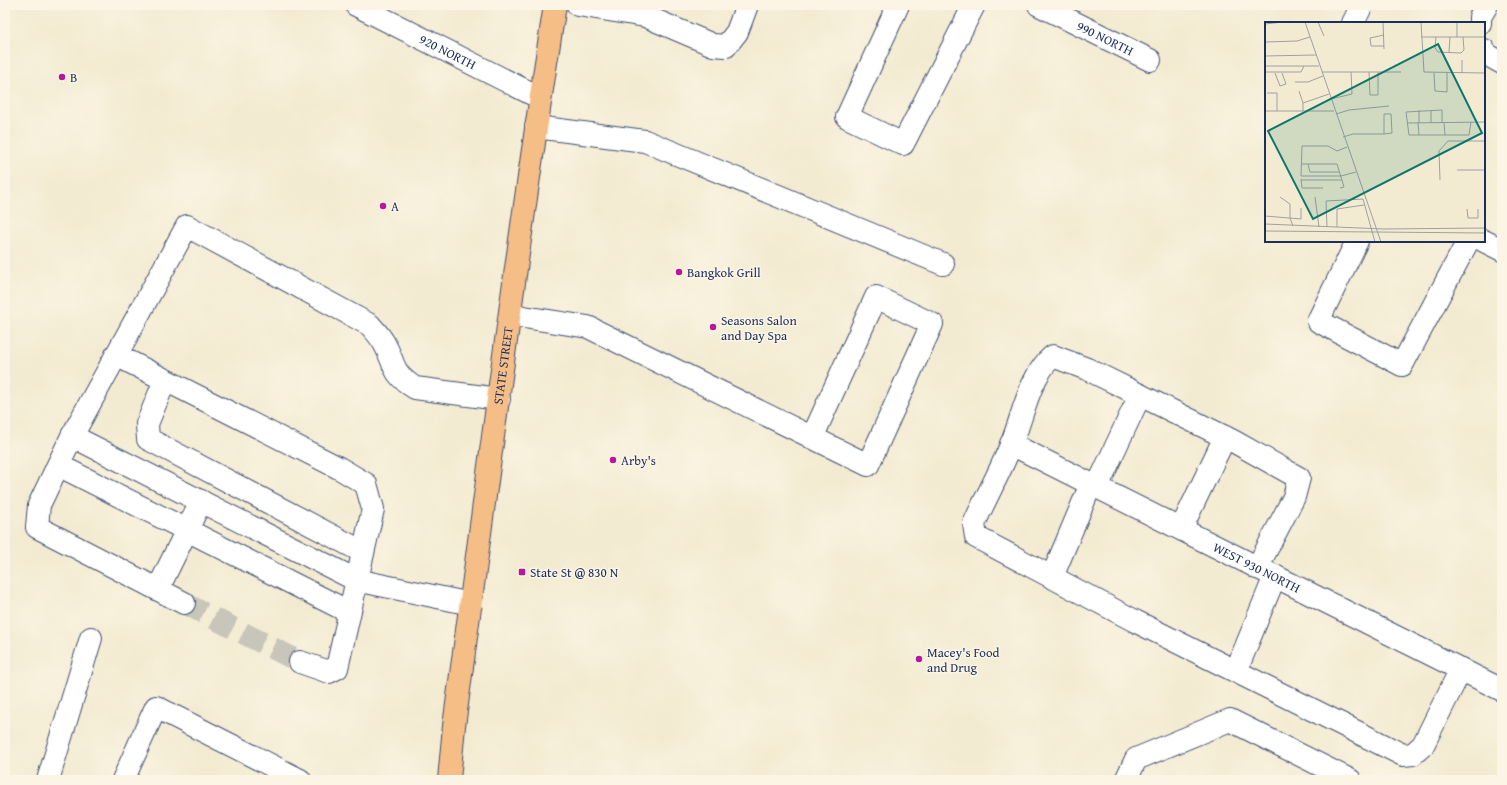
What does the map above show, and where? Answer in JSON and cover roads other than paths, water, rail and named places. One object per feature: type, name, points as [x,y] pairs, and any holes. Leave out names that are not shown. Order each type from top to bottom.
[{"type":"main road","name":"STATE STREET","points":[[449,780],[454,726],[510,315],[540,98],[555,5]]},
{"type":"main road","name":"STATE STREET","points":[[439,780],[454,726]]},
{"type":"street","name":"920 NORTH","points":[[356,5],[540,98]]},
{"type":"street","points":[[578,5],[645,16],[713,45],[726,46],[737,32],[747,5]]},
{"type":"street","points":[[898,5],[847,117],[903,144],[974,5]]},
{"type":"street","name":"990 NORTH","points":[[1039,5],[1150,60]]},
{"type":"street","points":[[1354,22],[1362,5]]},
{"type":"street","points":[[1480,22],[1480,17],[1487,5]]},
{"type":"street","points":[[1485,52],[1502,63]]},
{"type":"street","points":[[536,127],[645,141],[943,264]]},
{"type":"street","points":[[184,603],[37,527],[39,505],[72,436],[187,226],[370,325],[384,343],[393,368],[404,381],[415,388],[499,399]]},
{"type":"street","points":[[1358,242],[1318,321],[1402,365],[1467,242]]},
{"type":"street","points":[[1485,242],[1502,250]]},
{"type":"street","points":[[510,315],[588,327],[812,438],[868,465],[932,324],[876,297],[812,438]]},
{"type":"street","points":[[116,355],[339,468],[366,484],[373,510],[337,668],[329,672],[300,662]]},
{"type":"street","points":[[1236,671],[1266,572],[1294,497],[1299,478],[1225,437],[1088,369],[1053,356],[1044,363],[1026,400],[1011,444],[974,524],[976,537],[1135,621],[1403,755],[1413,754],[1423,745],[1461,669]]},
{"type":"street","points":[[165,380],[147,424],[148,439],[363,552]]},
{"type":"street","points":[[1052,577],[1094,486],[1140,395]]},
{"type":"street","points":[[72,436],[356,580],[471,604]]},
{"type":"street","points":[[1181,529],[1225,437]]},
{"type":"street","name":"WEST 930 NORTH","points":[[1011,444],[1502,690]]},
{"type":"street","points":[[58,465],[349,612]]},
{"type":"street","points":[[158,589],[201,501]]},
{"type":"street","points":[[48,780],[91,638]]},
{"type":"street","points":[[123,780],[156,707],[300,780]]},
{"type":"street","points":[[1126,780],[1136,759],[1230,720],[1350,780]]},
{"type":"tunnel","points":[[184,603],[300,662]]},
{"type":"place","name":"B","points":[[62,77]]},
{"type":"place","name":"A","points":[[383,206]]},
{"type":"place","name":"Bangkok Grill","points":[[679,272]]},
{"type":"place","name":"Seasons Salon and Day Spa","points":[[713,327]]},
{"type":"place","name":"Arby's","points":[[613,460]]},
{"type":"place","name":"State St @ 830 N","points":[[522,572]]},
{"type":"place","name":"Macey's Food and Drug","points":[[919,659]]}]
